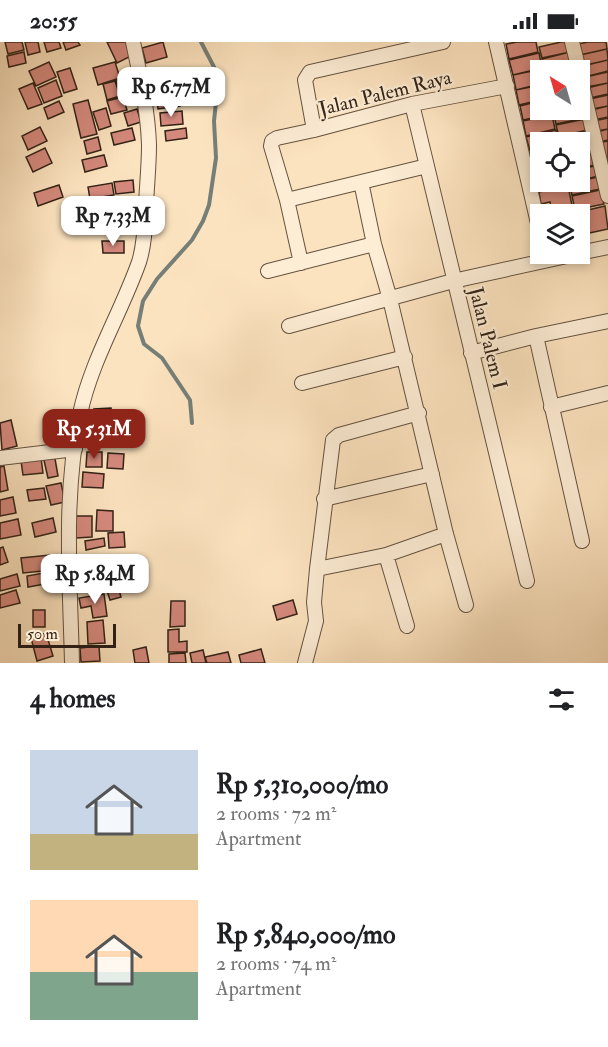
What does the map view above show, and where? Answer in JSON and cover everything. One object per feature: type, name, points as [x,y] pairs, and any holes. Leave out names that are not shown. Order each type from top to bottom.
[{"type":"street","points":[[72,663],[68,546],[80,414],[90,378],[133,279],[143,249],[149,176],[149,143],[132,42]]},
{"type":"street","points":[[314,130],[305,80],[310,72],[443,42]]},
{"type":"street","points":[[496,42],[534,204]]},
{"type":"street","points":[[572,42],[576,60]]},
{"type":"street","name":"Jalan Palem Raya","points":[[287,200],[271,146],[272,141],[412,104],[507,86]]},
{"type":"street","name":"Jalan Palem I","points":[[412,104],[527,581]]},
{"type":"street","points":[[590,112],[604,165],[608,196]]},
{"type":"street","points":[[301,263],[287,200],[427,166]]},
{"type":"street","points":[[361,182],[374,244],[405,357],[446,534],[466,605]]},
{"type":"street","points":[[268,271],[374,244]]},
{"type":"street","points":[[590,251],[608,247]]},
{"type":"street","points":[[289,326],[530,261]]},
{"type":"street","points":[[471,353],[608,321]]},
{"type":"street","points":[[536,336],[582,541]]},
{"type":"street","points":[[302,383],[405,357]]},
{"type":"street","points":[[551,407],[608,393]]},
{"type":"street","points":[[305,663],[316,621],[314,602],[324,499],[335,438],[419,413]]},
{"type":"street","points":[[0,458],[75,450]]},
{"type":"street","points":[[324,499],[432,474]]},
{"type":"street","points":[[317,569],[386,555],[446,534]]},
{"type":"street","points":[[386,555],[407,626]]},
{"type":"building","points":[[5,42],[22,42],[24,50],[8,54]]},
{"type":"building","points":[[25,42],[38,42],[40,52],[28,55]]},
{"type":"building","points":[[44,42],[59,42],[61,48],[47,52]]},
{"type":"building","points":[[63,42],[78,42],[80,45],[66,50]]},
{"type":"building","points":[[107,42],[127,42],[133,55],[117,63]]},
{"type":"building","points":[[163,42],[167,57],[146,63],[142,48]]},
{"type":"building","points":[[536,42],[538,52],[509,59],[506,44]]},
{"type":"building","points":[[568,42],[570,52],[542,58],[539,47]]},
{"type":"building","points":[[606,42],[607,49],[580,55],[578,44]]},
{"type":"building","points":[[607,49],[608,60],[590,64],[590,60],[581,60],[580,55]]},
{"type":"building","points":[[24,52],[26,63],[9,67],[7,56]]},
{"type":"building","points":[[570,52],[572,60],[542,60]]},
{"type":"building","points":[[539,53],[540,60],[530,60],[530,71],[513,75],[509,60]]},
{"type":"building","points":[[608,60],[608,71],[590,76],[590,64]]},
{"type":"building","points":[[49,62],[56,77],[36,86],[29,71]]},
{"type":"building","points":[[115,62],[120,78],[98,85],[93,68]]},
{"type":"building","points":[[70,68],[77,89],[64,93],[57,72]]},
{"type":"building","points":[[530,71],[530,86],[516,90],[513,75]]},
{"type":"building","points":[[608,72],[608,83],[590,86],[590,76]]},
{"type":"building","points":[[128,77],[133,93],[121,97],[116,80]]},
{"type":"building","points":[[56,80],[62,96],[44,103],[38,88]]},
{"type":"building","points":[[115,81],[120,96],[107,100],[103,84]]},
{"type":"building","points":[[33,83],[42,104],[28,109],[19,89]]},
{"type":"building","points":[[608,83],[608,94],[590,98],[590,87]]},
{"type":"building","points":[[530,87],[530,102],[519,105],[516,90]]},
{"type":"building","points":[[178,92],[180,106],[158,109],[157,95]]},
{"type":"building","points":[[608,95],[608,106],[592,109],[590,99]]},
{"type":"building","points":[[123,97],[127,110],[111,114],[107,101]]},
{"type":"building","points":[[88,100],[97,134],[81,138],[73,104]]},
{"type":"building","points":[[59,101],[64,112],[48,119],[44,108]]},
{"type":"building","points":[[530,104],[530,119],[523,120],[520,106]]},
{"type":"building","points":[[608,106],[608,117],[594,120],[592,110]]},
{"type":"building","points":[[106,108],[111,126],[99,130],[93,112]]},
{"type":"building","points":[[137,109],[141,122],[128,126],[124,113]]},
{"type":"building","points":[[182,111],[183,124],[161,126],[160,113]]},
{"type":"building","points":[[608,118],[608,129],[597,131],[594,121]]},
{"type":"building","points":[[553,120],[555,129],[530,132],[530,135],[526,136],[523,121]]},
{"type":"building","points":[[555,120],[575,120],[556,124]]},
{"type":"building","points":[[585,120],[587,130],[558,132],[556,125]]},
{"type":"building","points":[[40,127],[47,141],[28,150],[22,136]]},
{"type":"building","points":[[132,128],[135,140],[114,145],[111,133]]},
{"type":"building","points":[[186,128],[187,138],[166,141],[165,131]]},
{"type":"building","points":[[608,129],[608,140],[599,142],[597,132]]},
{"type":"building","points":[[530,136],[530,151],[526,137]]},
{"type":"building","points":[[98,137],[101,150],[87,154],[84,141]]},
{"type":"building","points":[[608,141],[608,163],[604,164],[599,143]]},
{"type":"building","points":[[45,148],[52,163],[33,172],[26,157]]},
{"type":"building","points":[[593,154],[595,165],[590,166],[590,155]]},
{"type":"building","points":[[104,155],[107,166],[85,172],[82,160]]},
{"type":"building","points":[[595,166],[598,176],[590,178],[590,167]]},
{"type":"building","points":[[598,177],[600,189],[590,191],[590,179]]},
{"type":"building","points":[[133,180],[134,192],[116,194],[114,182]]},
{"type":"building","points":[[112,183],[114,195],[90,199],[88,187]]},
{"type":"building","points":[[59,185],[63,197],[38,206],[34,193]]},
{"type":"building","points":[[600,190],[604,204],[590,207],[590,204],[574,204],[572,196]]},
{"type":"building","points":[[539,192],[569,192],[572,204],[550,204],[550,202],[541,204]]},
{"type":"building","points":[[605,206],[608,229],[590,233],[590,210]]},
{"type":"building","points":[[102,241],[124,241],[124,253],[103,253]]},
{"type":"building","points":[[111,408],[113,431],[95,432],[94,409]]},
{"type":"building","points":[[11,420],[17,446],[2,450],[0,423]]},
{"type":"building","points":[[90,435],[108,435],[108,446],[90,447]]},
{"type":"building","points":[[87,452],[102,452],[102,467],[86,467]]},
{"type":"building","points":[[54,453],[58,476],[48,478],[43,456]]},
{"type":"building","points":[[108,453],[124,454],[123,469],[107,468]]},
{"type":"building","points":[[41,458],[43,473],[23,475],[21,461]]},
{"type":"building","points":[[4,466],[8,490],[0,492],[0,467]]},
{"type":"building","points":[[83,472],[104,474],[103,488],[82,487]]},
{"type":"building","points":[[61,483],[65,502],[51,505],[46,486]]},
{"type":"building","points":[[44,488],[46,499],[29,501],[27,490]]},
{"type":"building","points":[[13,497],[16,513],[0,516],[0,500]]},
{"type":"building","points":[[97,510],[113,511],[113,531],[96,531]]},
{"type":"building","points":[[76,516],[92,516],[92,537],[76,538]]},
{"type":"building","points":[[53,518],[56,532],[35,537],[32,523]]},
{"type":"building","points":[[18,519],[21,535],[0,539],[0,523]]},
{"type":"building","points":[[124,532],[125,547],[109,548],[108,533]]},
{"type":"building","points":[[104,538],[105,546],[86,550],[85,541]]},
{"type":"building","points":[[3,547],[8,562],[0,565],[0,548]]},
{"type":"building","points":[[50,555],[52,570],[23,573],[21,558]]},
{"type":"building","points":[[92,555],[95,566],[80,570],[78,559]]},
{"type":"building","points":[[98,569],[101,581],[82,587],[79,575]]},
{"type":"building","points":[[113,569],[121,597],[110,600],[101,572]]},
{"type":"building","points":[[49,572],[51,583],[28,587],[27,576]]},
{"type":"building","points":[[17,574],[20,586],[0,591],[0,579]]},
{"type":"building","points":[[16,590],[20,603],[0,608],[0,595]]},
{"type":"building","points":[[104,594],[107,616],[93,618],[91,606],[81,608],[79,598]]},
{"type":"building","points":[[293,600],[297,614],[277,620],[273,606]]},
{"type":"building","points":[[171,601],[185,601],[185,626],[170,627]]},
{"type":"building","points":[[33,610],[45,610],[45,627],[33,627]]},
{"type":"building","points":[[103,620],[105,643],[88,644],[87,622]]},
{"type":"building","points":[[179,629],[179,642],[187,641],[187,652],[168,652],[168,630]]},
{"type":"building","points":[[46,633],[53,656],[37,661],[31,638]]},
{"type":"building","points":[[99,646],[100,661],[81,662],[80,648]]},
{"type":"building","points":[[146,647],[149,663],[135,663],[133,650]]},
{"type":"building","points":[[261,649],[265,663],[241,663],[239,655]]},
{"type":"building","points":[[203,650],[206,663],[192,663],[190,653]]},
{"type":"building","points":[[228,652],[231,663],[207,663],[205,657]]},
{"type":"building","points":[[185,653],[186,663],[169,663],[169,654]]},
{"type":"waterway","points":[[192,423],[190,400],[162,358],[144,344],[138,326],[143,301],[157,279],[192,240],[209,205],[216,158],[214,121],[217,93],[214,67],[201,42]]}]
